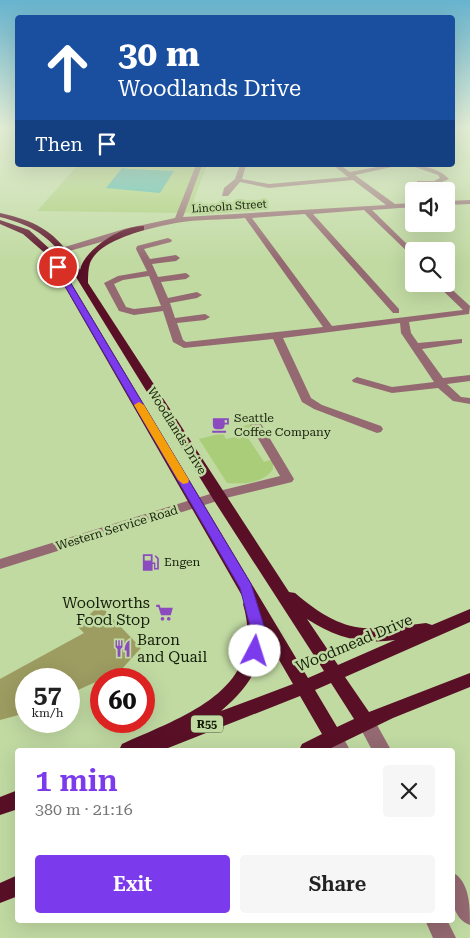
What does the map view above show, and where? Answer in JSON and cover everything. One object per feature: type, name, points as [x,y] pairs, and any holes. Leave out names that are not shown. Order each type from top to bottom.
[{"type":"main road","name":"Woodlands Drive","points":[[0,215],[25,220],[37,226],[46,231],[64,250],[218,496],[366,722]]},
{"type":"main road","name":"Woodlands Drive","points":[[0,222],[26,232],[49,253],[337,744]]},
{"type":"main road","points":[[83,283],[86,262],[95,252],[110,242],[141,228]]},
{"type":"main road","points":[[277,585],[317,619],[342,630],[372,636],[443,628]]},
{"type":"main road","points":[[132,748],[206,712],[220,703],[240,684],[251,667],[257,626],[246,588]]},
{"type":"main road","name":"Woodmead Drive","points":[[146,748],[304,686],[470,615]]},
{"type":"main road","points":[[318,748],[337,744],[366,722],[470,680]]},
{"type":"main road","points":[[0,806],[15,800]]},
{"type":"main road","points":[[0,893],[15,886]]},
{"type":"street","points":[[178,220],[196,173]]},
{"type":"street","points":[[225,194],[238,180],[240,173]]},
{"type":"street","points":[[347,173],[393,206]]},
{"type":"street","points":[[238,180],[262,186],[365,173]]},
{"type":"street","points":[[436,173],[445,179],[439,182]]},
{"type":"street","points":[[262,186],[266,194]]},
{"type":"street","points":[[455,203],[470,202]]},
{"type":"street","name":"Lincoln Street","points":[[49,253],[178,220],[405,205]]},
{"type":"street","points":[[366,208],[405,247]]},
{"type":"street","points":[[307,212],[396,311]]},
{"type":"street","points":[[247,216],[330,330]]},
{"type":"street","points":[[168,240],[141,246],[140,249],[154,277],[172,321],[178,342],[181,345],[330,330],[466,312],[468,309],[450,292]]},
{"type":"street","points":[[147,262],[176,258]]},
{"type":"street","points":[[186,276],[121,278],[110,283],[122,309],[134,312],[197,296]]},
{"type":"street","points":[[172,321],[205,317]]},
{"type":"street","points":[[404,321],[406,333],[441,383],[455,399],[461,402],[470,401]]},
{"type":"street","points":[[276,336],[306,400],[318,407],[377,429]]},
{"type":"street","points":[[415,347],[458,341]]},
{"type":"street","points":[[357,380],[392,390],[470,378]]},
{"type":"street","name":"Western Service Road","points":[[0,564],[218,496],[288,479],[256,425]]},
{"type":"street","points":[[366,722],[381,748]]},
{"type":"street","points":[[455,888],[470,915]]},
{"type":"street","points":[[437,923],[445,938]]},
{"type":"green space","points":[[71,173],[204,173],[189,213],[37,211]]},
{"type":"green space","points":[[250,424],[255,432],[246,435],[264,462],[273,459],[273,469],[264,478],[252,482],[227,483],[199,439],[223,433],[226,439],[244,435],[240,427]]},
{"type":"water","points":[[118,173],[173,173],[160,193],[106,188]]},
{"type":"building","points":[[100,605],[141,648],[123,668],[90,668],[90,685],[80,689],[80,668],[20,668],[84,633],[77,626]]},
{"type":"building","points":[[15,671],[15,716],[0,720],[0,679]]},
{"type":"slow traffic","points":[[139,405],[183,480]]},
{"type":"place","name":"Seattle Coffee Company","points":[[220,425]]},
{"type":"place","name":"Engen","points":[[150,562]]},
{"type":"place","name":"Woolworths Food Stop","points":[[164,612]]},
{"type":"place","name":"Baron and Quail","points":[[123,649]]},
{"type":"route","points":[[58,267],[246,588],[257,626],[255,651]]}]
